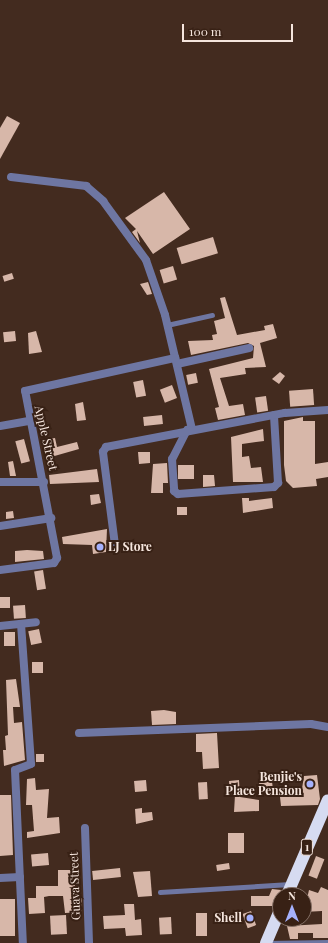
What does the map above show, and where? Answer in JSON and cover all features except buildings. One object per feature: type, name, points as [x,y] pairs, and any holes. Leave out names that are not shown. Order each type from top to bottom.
[{"type":"highway","name":"1","points":[[290,887],[328,800]]},
{"type":"highway","points":[[266,943],[273,927]]},
{"type":"street","points":[[11,176],[65,181],[95,192],[150,267],[176,361],[190,429],[172,459],[174,490],[178,494],[274,487],[278,484],[274,415]]},
{"type":"street","name":"Apple Street","points":[[0,570],[56,561],[51,518],[29,421],[25,394],[31,387],[249,348]]},
{"type":"street","points":[[115,545],[105,449],[190,429],[274,415],[328,410]]},
{"type":"street","points":[[0,426],[29,421]]},
{"type":"street","points":[[0,482],[44,482]]},
{"type":"street","points":[[0,526],[51,518]]},
{"type":"street","points":[[0,626],[36,622]]},
{"type":"street","points":[[21,624],[31,764],[15,770],[23,943]]},
{"type":"street","points":[[79,733],[311,724],[328,727]]},
{"type":"street","name":"Guava Street","points":[[85,828],[89,943]]},
{"type":"street","points":[[0,878],[20,877]]},
{"type":"street","points":[[260,943],[266,943]]},
{"type":"lane","points":[[167,325],[212,315]]},
{"type":"lane","points":[[160,892],[292,883]]},
{"type":"lane","points":[[266,943],[328,942]]},
{"type":"place","name":"LJ Store","points":[[100,547]]},
{"type":"place","name":"Benjie's Place Pension","points":[[310,784]]},
{"type":"place","name":"Shell","points":[[250,918]]}]
